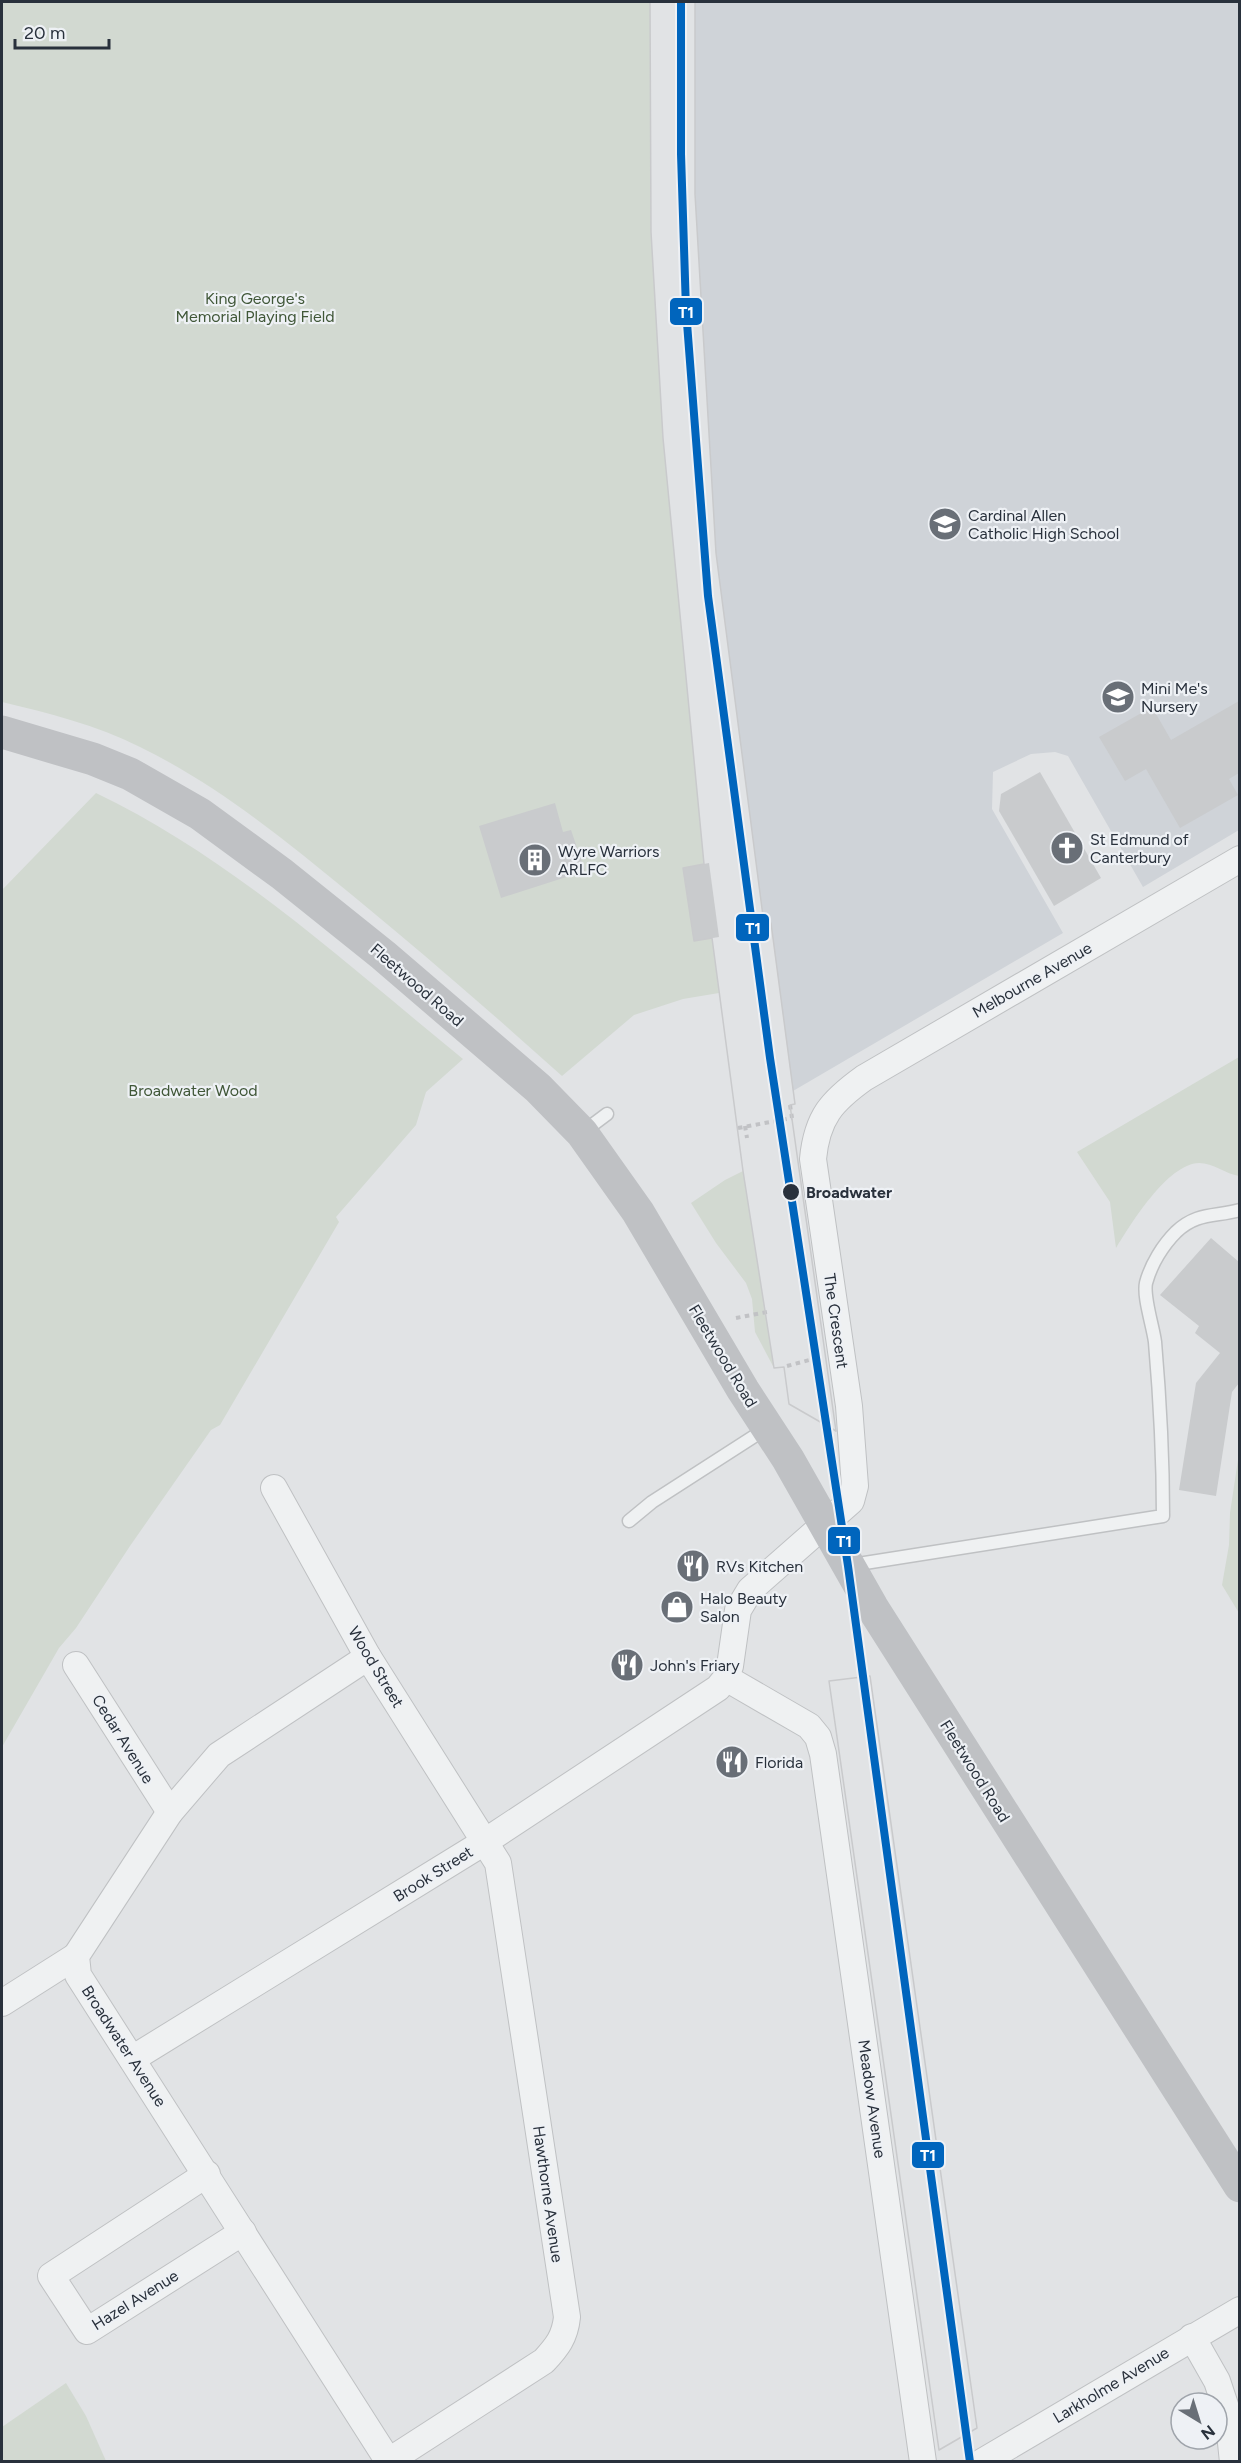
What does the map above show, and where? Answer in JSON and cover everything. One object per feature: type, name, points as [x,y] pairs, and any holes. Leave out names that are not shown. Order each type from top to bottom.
[{"type":"street","name":"Fleetwood Road","points":[[2,732],[68,750],[120,771],[200,814],[282,874],[383,956],[538,1088],[595,1123],[638,1212],[788,1460],[848,1566],[1017,1838],[1239,2186]]},
{"type":"street","name":"Melbourne Avenue","points":[[824,1116],[864,1078],[1239,859]]},
{"type":"street","name":"The Crescent","points":[[824,1116],[813,1159],[849,1406],[855,1486],[851,1501],[824,1525]]},
{"type":"street","name":"Wood Street","points":[[274,1488],[368,1657],[486,1842]]},
{"type":"street","points":[[726,1678],[738,1610],[750,1590],[824,1525]]},
{"type":"street","points":[[2,2003],[76,1956],[170,1812],[219,1755],[368,1657]]},
{"type":"street","name":"Cedar Avenue","points":[[76,1665],[170,1812]]},
{"type":"street","name":"Meadow Avenue","points":[[726,1678],[809,1726],[818,1737],[827,1781],[923,2462]]},
{"type":"street","name":"Brook Street","points":[[132,2060],[486,1842],[706,1698],[726,1678]]},
{"type":"street","name":"Hawthorne Avenue","points":[[389,2461],[544,2361],[558,2346],[566,2331],[565,2306],[501,1876],[498,1863],[486,1842]]},
{"type":"street","name":"Broadwater Avenue","points":[[76,1956],[78,1975],[389,2461]]},
{"type":"street","name":"Hazel Avenue","points":[[207,2174],[51,2276],[87,2331],[243,2232]]},
{"type":"street","name":"Larkholme Avenue","points":[[982,2462],[1239,2310]]},
{"type":"street","points":[[1192,2337],[1217,2381],[1228,2414],[1233,2462]]},
{"type":"lane","points":[[848,1566],[1162,1516],[1162,1444],[1154,1338],[1146,1285],[1156,1258],[1177,1231],[1203,1215],[1224,1214],[1239,1210]]},
{"type":"lane","points":[[628,1521],[652,1502],[767,1428]]},
{"type":"path","points":[[790,1105],[792,1118]]},
{"type":"path","points":[[738,1128],[792,1118],[824,1116]]},
{"type":"path","points":[[746,1126],[747,1138]]},
{"type":"shaded area","name":"Cardinal Allen Catholic High School","points":[[695,2],[1239,2],[1239,830],[1143,887],[1068,756],[1055,752],[1031,754],[993,772],[992,809],[1063,933],[793,1091],[771,924],[764,924],[716,553],[695,194]]},
{"type":"green space","name":"King George's Memorial Playing Field","points":[[2,2],[650,2],[651,232],[663,438],[704,864],[683,868],[694,941],[712,938],[719,993],[683,999],[634,1015],[562,1076],[379,917],[276,834],[224,796],[169,762],[124,739],[72,720],[2,702]]},
{"type":"green space","name":"Broadwater Wood","points":[[96,793],[146,819],[241,881],[331,950],[463,1059],[426,1092],[416,1125],[336,1217],[339,1222],[220,1425],[211,1430],[76,1628],[59,1648],[2,1747],[2,890]]},
{"type":"green space","points":[[1239,1057],[1239,1176],[1204,1163],[1187,1166],[1175,1173],[1151,1197],[1116,1248],[1110,1202],[1077,1152]]},
{"type":"green space","points":[[743,1171],[774,1368],[755,1332],[752,1299],[746,1283],[716,1243],[691,1203]]},
{"type":"green space","points":[[1239,1453],[1239,1613],[1222,1585],[1229,1545],[1230,1513]]},
{"type":"green space","points":[[66,2383],[86,2416],[106,2461],[2,2461],[2,2427]]},
{"type":"building","points":[[1239,701],[1239,773],[1229,779],[1238,795],[1180,828],[1146,769],[1125,781],[1099,737],[1152,707],[1171,740]]},
{"type":"building","points":[[1040,772],[1101,878],[1054,906],[999,811],[1001,794]]},
{"type":"building","name":"Wyre Warriors ARLFC","points":[[555,803],[563,832],[571,830],[585,871],[501,898],[479,826]]},
{"type":"building","points":[[709,863],[719,937],[694,941],[683,868]]},
{"type":"building","points":[[1211,1238],[1239,1262],[1239,1383],[1232,1392],[1216,1496],[1179,1490],[1196,1383],[1220,1353],[1195,1333],[1199,1326],[1160,1295]]},
{"type":"tram line","points":[[650,2],[651,232],[663,438],[704,864],[683,868],[694,941],[712,938],[743,1171],[774,1368],[784,1367],[789,1404],[836,1431]]},
{"type":"tram line","points":[[695,2],[695,194],[716,553],[764,924],[771,923],[795,1104],[790,1105],[836,1431]]},
{"type":"tram line","points":[[870,1676],[977,2428],[939,2450],[829,1681],[870,1676]]},
{"type":"transit line","name":"T1","points":[[681,2],[681,154],[686,310],[708,596],[770,1058],[848,1566],[970,2462]]},
{"type":"place","name":"Cardinal Allen Catholic High School","points":[[945,524]]},
{"type":"place","name":"Mini Me's Nursery","points":[[1118,697]]},
{"type":"place","name":"St Edmund of Canterbury","points":[[1067,848]]},
{"type":"place","name":"Wyre Warriors ARLFC","points":[[535,860]]},
{"type":"place","name":"Broadwater","points":[[791,1192]]},
{"type":"place","name":"RVs Kitchen","points":[[693,1566]]},
{"type":"place","name":"Halo Beauty Salon","points":[[677,1607]]},
{"type":"place","name":"John's Friary","points":[[627,1665]]},
{"type":"place","name":"Florida","points":[[732,1762]]}]
